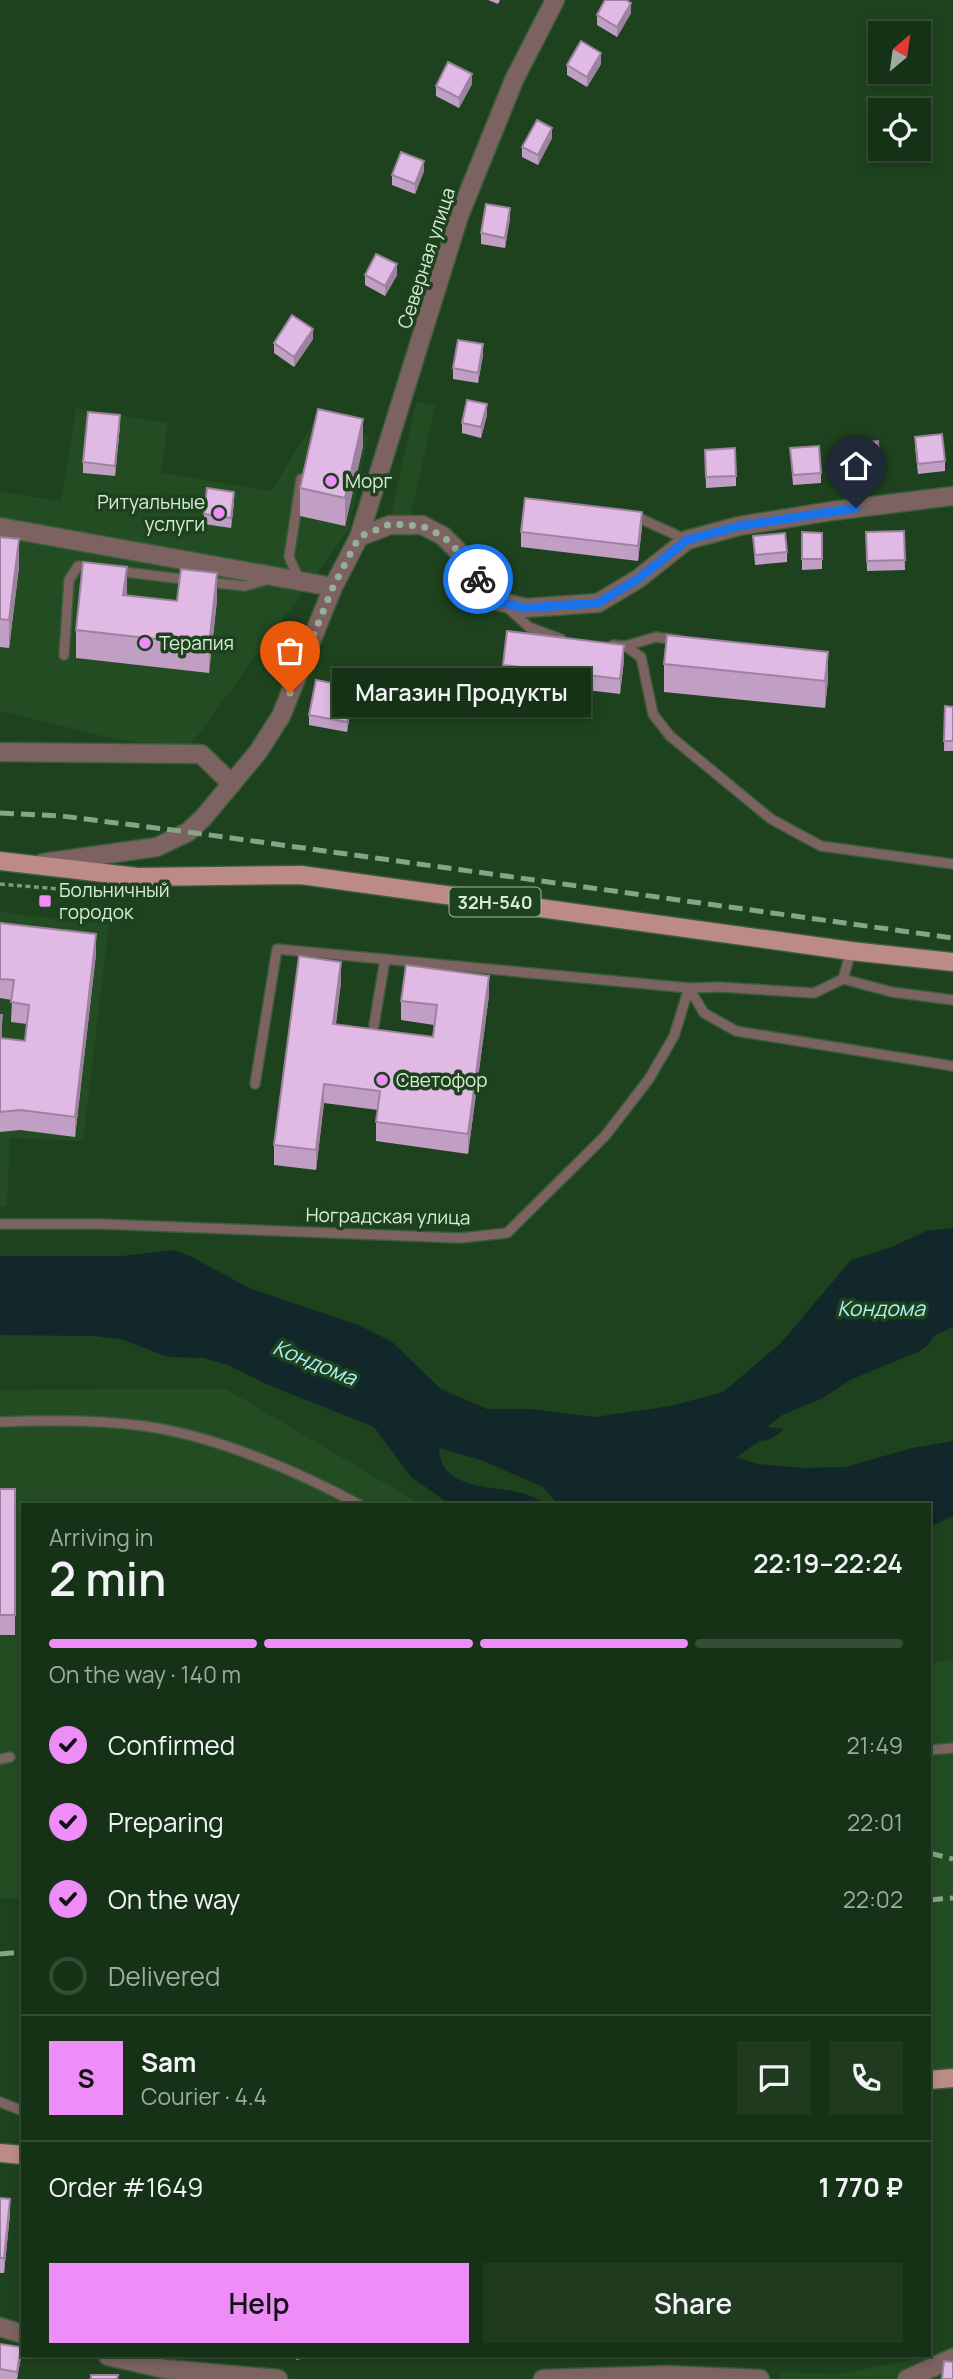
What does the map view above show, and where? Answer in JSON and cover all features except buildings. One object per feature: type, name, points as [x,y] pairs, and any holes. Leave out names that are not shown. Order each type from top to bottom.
[{"type":"main road","name":"32Н-540","points":[[0,861],[138,877],[301,876],[851,951],[953,962]]},
{"type":"main road","points":[[931,2080],[953,2078]]},
{"type":"main road","points":[[0,2153],[21,2155]]},
{"type":"street","name":"Северная улица","points":[[36,864],[157,847],[188,832],[232,784],[281,716],[333,587],[359,537],[459,216],[514,80],[555,0]]},
{"type":"street","points":[[359,537],[390,524],[422,526],[443,536],[465,558],[490,600],[525,608],[598,603],[638,579],[687,540],[739,526],[953,496]]},
{"type":"street","points":[[0,527],[333,587]]},
{"type":"street","points":[[0,752],[201,754],[232,784]]},
{"type":"street","points":[[0,2327],[21,2333]]},
{"type":"street","points":[[112,2357],[165,2370],[278,2379]]},
{"type":"street","points":[[907,2379],[953,2358]]},
{"type":"street","points":[[543,2379],[667,2375],[760,2379]]},
{"type":"lane","points":[[300,581],[289,557],[302,479]]},
{"type":"lane","points":[[615,516],[639,518],[687,540]]},
{"type":"lane","points":[[64,655],[69,580],[78,566],[246,586],[277,577]]},
{"type":"lane","points":[[501,602],[529,627],[573,641]]},
{"type":"lane","points":[[599,643],[625,646],[656,637],[695,643]]},
{"type":"lane","points":[[625,646],[641,657],[653,714],[670,736],[771,819],[821,846],[953,863]]},
{"type":"lane","points":[[255,1084],[276,949],[689,988],[719,987],[814,993],[843,979],[892,992],[953,1000]]},
{"type":"lane","points":[[843,979],[851,951]]},
{"type":"lane","points":[[374,1025],[385,959]]},
{"type":"lane","points":[[689,988],[704,1013],[736,1031],[953,1066]]},
{"type":"lane","name":"Ноградская улица","points":[[0,1224],[101,1224],[460,1238],[507,1233],[605,1136],[649,1079],[674,1036],[689,988]]},
{"type":"lane","points":[[0,1422],[50,1420],[146,1426],[251,1454],[356,1503]]},
{"type":"lane","points":[[931,1750],[953,1748]]},
{"type":"lane","points":[[0,1759],[10,1757]]},
{"type":"lane","points":[[0,2102],[21,2110]]},
{"type":"path","points":[[0,884],[91,892]]},
{"type":"shaded area","points":[[416,402],[435,406],[410,519],[391,515]]},
{"type":"shaded area","points":[[76,408],[168,423],[161,473],[271,491],[314,422],[368,437],[349,529],[190,746],[124,741],[0,711],[0,492],[61,501]]},
{"type":"shaded area","points":[[0,912],[109,925],[83,1141],[10,1138],[7,1207],[0,1207]]},
{"type":"shaded area","points":[[226,1389],[419,1503],[21,1503],[21,1899],[0,1898],[0,1390]]},
{"type":"shaded area","points":[[953,1660],[953,2069],[931,2070],[931,1663]]},
{"type":"shaded area","points":[[953,2346],[953,2379],[780,2379],[781,2372],[835,2375],[931,2355]]},
{"type":"water","name":"Кондома","points":[[953,1228],[953,1327],[934,1336],[928,1345],[918,1352],[852,1379],[821,1399],[782,1415],[767,1427],[784,1429],[773,1438],[759,1441],[737,1457],[757,1464],[803,1468],[846,1467],[912,1448],[953,1441],[953,1516],[931,1526],[931,1503],[556,1503],[543,1487],[481,1460],[439,1448],[441,1461],[455,1477],[477,1485],[522,1493],[544,1503],[448,1503],[411,1477],[374,1427],[271,1386],[228,1365],[204,1358],[168,1357],[121,1339],[95,1336],[0,1335],[0,1256],[122,1256],[173,1250],[190,1256],[249,1288],[358,1325],[391,1341],[441,1389],[487,1409],[530,1409],[595,1417],[671,1406],[723,1392],[781,1343],[851,1260],[892,1247],[926,1231]]},
{"type":"railway","points":[[0,813],[62,816],[188,832],[953,938]]},
{"type":"railway","points":[[931,1854],[953,1859]]},
{"type":"railway","points":[[931,1900],[953,1898]]},
{"type":"railway","points":[[0,1954],[21,1952]]},
{"type":"way so far","points":[[290,693],[333,587],[359,537],[390,524],[422,526],[443,536],[465,558],[478,579]]},
{"type":"place","name":"Морг","points":[[331,481]]},
{"type":"place","name":"Ритуальные услуги","points":[[219,513]]},
{"type":"place","name":"Терапия","points":[[145,643]]},
{"type":"place","name":"Магазин Продукты","points":[[290,693]]},
{"type":"place","name":"Больничный городок","points":[[45,901]]},
{"type":"place","name":"Светофор","points":[[382,1080]]},
{"type":"route","points":[[478,579],[490,600],[525,608],[598,603],[638,579],[687,540],[739,526],[856,508]]}]
